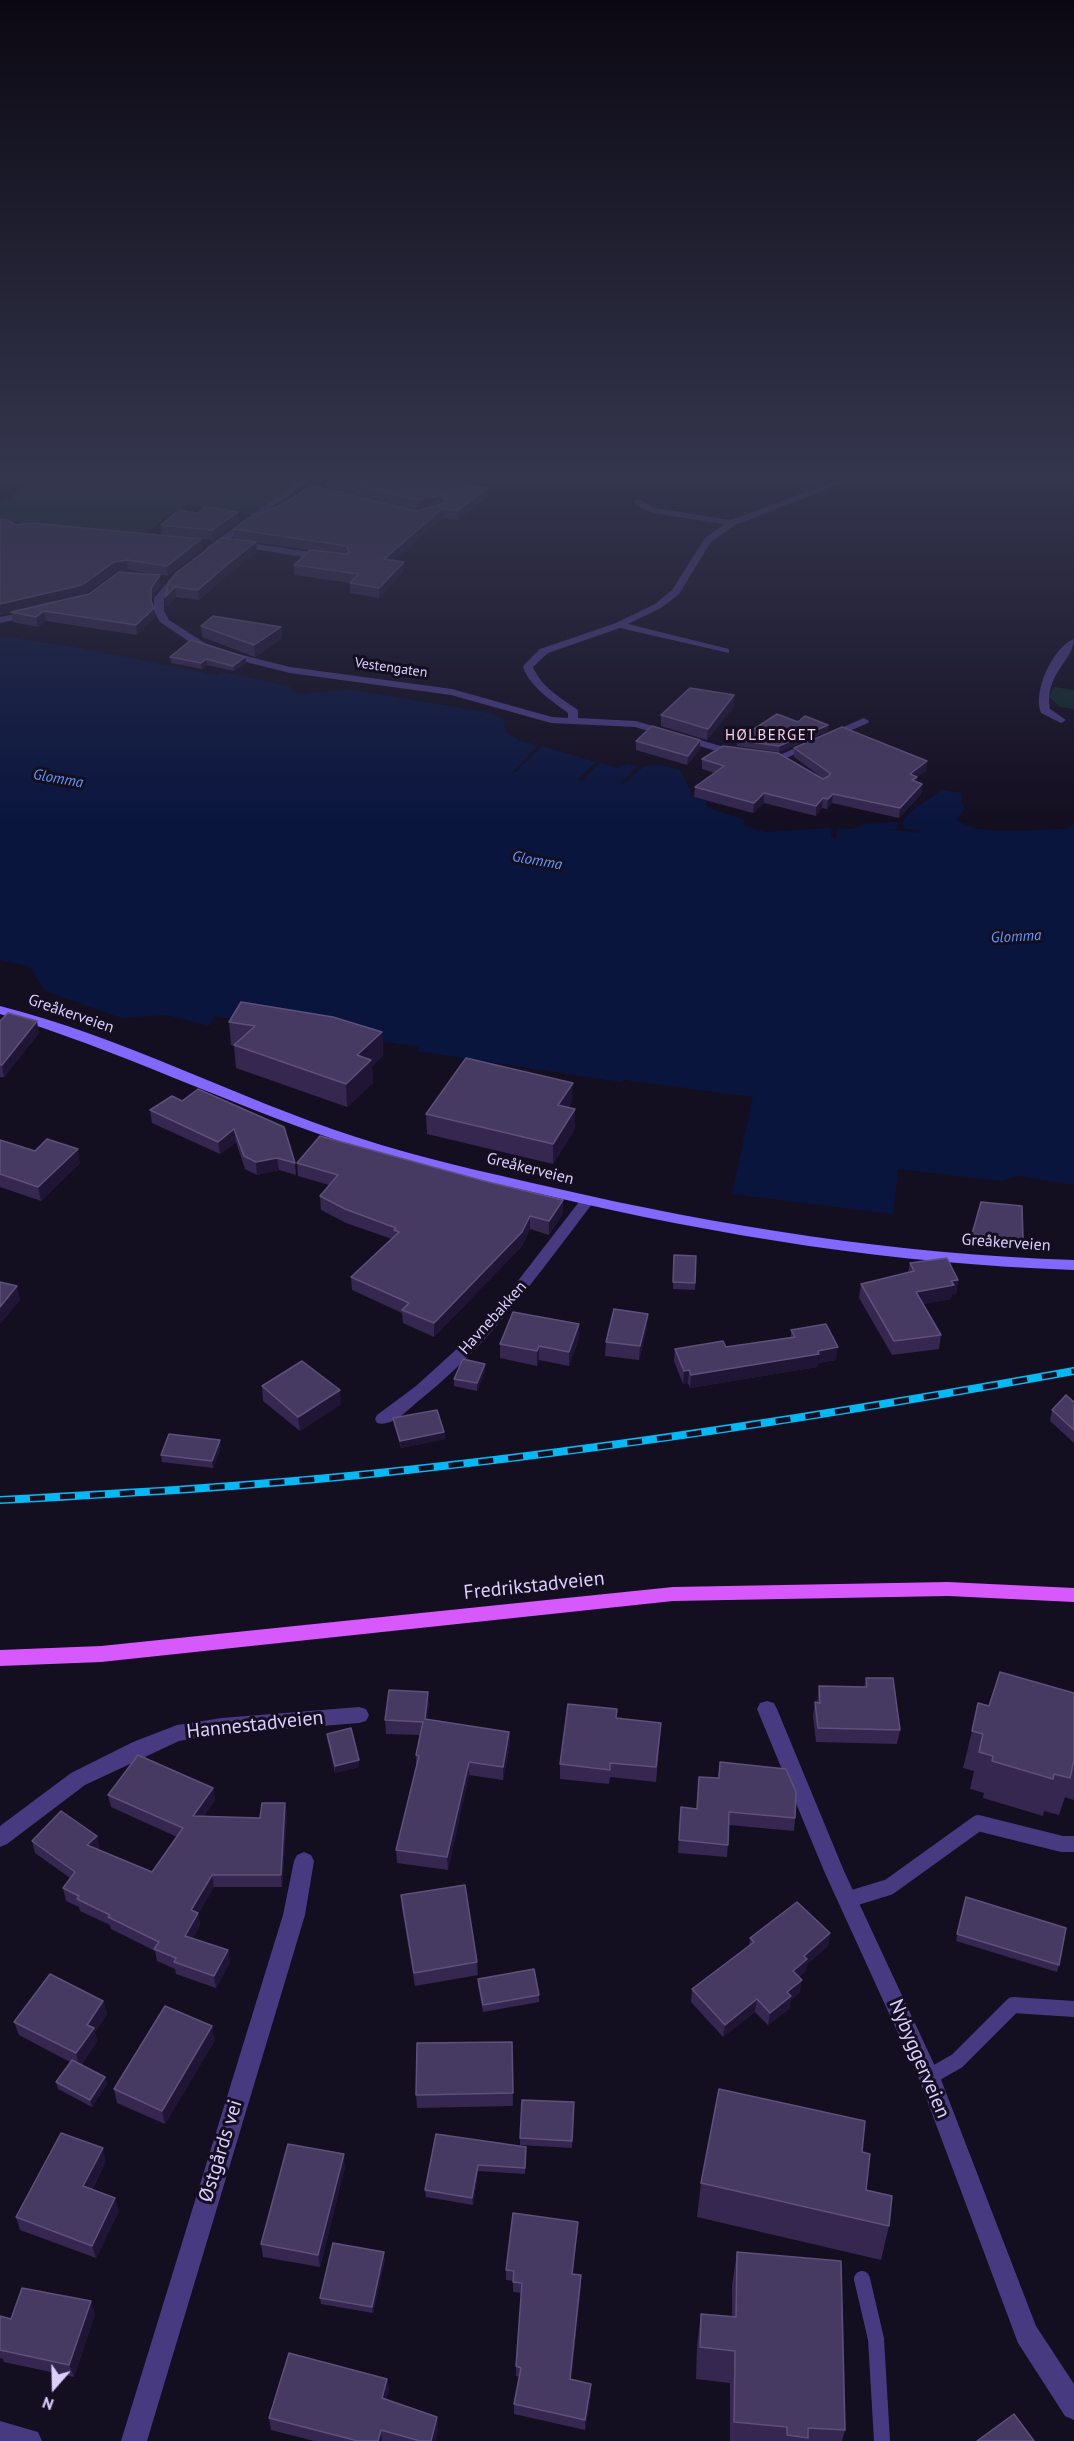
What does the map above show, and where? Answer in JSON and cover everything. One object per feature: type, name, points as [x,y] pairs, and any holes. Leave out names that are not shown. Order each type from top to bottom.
[{"type":"main road","name":"Greåkerveien","points":[[0,1010],[92,1038],[277,1114],[351,1140],[418,1160],[587,1201],[674,1219],[843,1246],[969,1259],[1074,1265]]},
{"type":"main road","name":"Fredrikstadveien","points":[[0,1658],[100,1654],[673,1594],[948,1589],[1074,1595]]},
{"type":"street","name":"Vestengaten","points":[[160,595],[159,611],[165,621],[182,634],[211,648],[290,670],[452,692],[505,705],[531,716],[572,723],[636,724],[723,750],[746,752]]},
{"type":"street","points":[[572,723],[573,712],[549,694],[532,677],[528,667],[544,651],[642,616],[672,595]]},
{"type":"street","points":[[0,620],[36,612]]},
{"type":"street","points":[[619,625],[725,651]]},
{"type":"street","points":[[1062,720],[1045,711],[1041,699],[1056,664],[1074,642]]},
{"type":"street","points":[[794,763],[774,756],[864,721]]},
{"type":"street","name":"Havnebakken","points":[[383,1419],[437,1380],[456,1360],[522,1288],[587,1201]]},
{"type":"street","name":"Nybyggerveien","points":[[767,1708],[834,1871],[850,1899],[929,2077],[1027,2334],[1074,2407]]},
{"type":"street","name":"Hannestadveien","points":[[0,1838],[78,1779],[140,1748],[177,1733],[222,1726],[359,1715]]},
{"type":"street","name":"Østgårds vei","points":[[134,2441],[294,1915],[304,1861]]},
{"type":"street","points":[[0,2434],[29,2441]]},
{"type":"lane","points":[[850,1899],[889,1887],[919,1863],[978,1823],[1062,1844],[1074,1844]]},
{"type":"lane","points":[[929,2077],[957,2061],[1013,2005],[1074,2009]]},
{"type":"lane","points":[[862,2279],[873,2312],[881,2375],[882,2441]]},
{"type":"green space","points":[[1054,687],[1074,690],[1074,709],[1060,707],[1049,697]]},
{"type":"water","name":"Glomma","points":[[0,636],[80,648],[216,675],[220,672],[290,686],[290,690],[300,694],[349,689],[490,713],[503,719],[506,732],[520,741],[538,745],[513,772],[516,772],[542,746],[596,762],[578,779],[582,781],[600,763],[618,768],[628,764],[638,766],[620,783],[624,784],[643,768],[654,765],[670,767],[680,770],[694,797],[707,801],[706,807],[745,820],[743,825],[765,832],[831,828],[831,838],[836,839],[837,828],[852,829],[865,824],[898,822],[898,829],[887,829],[919,833],[919,830],[904,829],[903,820],[914,809],[942,790],[961,793],[964,810],[956,819],[978,829],[1008,831],[1066,829],[1074,824],[1074,1185],[1018,1176],[1000,1181],[898,1169],[893,1214],[732,1194],[753,1097],[624,1080],[621,1082],[417,1051],[419,1047],[214,1016],[209,1026],[166,1015],[121,1018],[45,991],[29,966],[0,960]]},
{"type":"building","points":[[0,595],[39,595],[0,604]]},
{"type":"building","points":[[85,595],[151,595],[154,608],[136,625],[44,611],[36,617],[11,612]]},
{"type":"building","points":[[213,616],[281,627],[254,645],[201,626]]},
{"type":"building","points":[[191,640],[245,657],[233,666],[206,659],[201,663],[170,657]]},
{"type":"building","points":[[690,688],[734,695],[708,729],[661,715]]},
{"type":"building","points":[[777,714],[798,722],[805,716],[828,725],[779,746],[737,740]]},
{"type":"building","points":[[652,726],[700,740],[688,756],[636,741]]},
{"type":"building","points":[[842,727],[927,761],[910,774],[917,777],[912,780],[922,784],[900,808],[833,794],[828,799],[823,798],[816,806],[764,793],[754,803],[695,787],[724,766],[702,759],[723,746],[778,753],[823,779],[830,773],[794,748]]},
{"type":"building","points":[[241,1002],[333,1017],[382,1032],[357,1055],[371,1060],[346,1084],[234,1045],[255,1026],[229,1022]]},
{"type":"building","points":[[8,1013],[37,1021],[0,1065],[0,1021]]},
{"type":"building","points":[[466,1058],[573,1083],[558,1105],[575,1109],[553,1144],[426,1114]]},
{"type":"building","points":[[198,1089],[284,1127],[295,1163],[277,1158],[256,1162],[244,1156],[234,1129],[218,1142],[150,1110],[172,1096],[182,1101]]},
{"type":"building","points":[[320,1136],[563,1200],[549,1221],[530,1216],[522,1232],[434,1323],[402,1310],[409,1303],[351,1277],[399,1232],[394,1230],[396,1228],[345,1209],[320,1196],[338,1175],[297,1163]]},
{"type":"building","points":[[47,1139],[78,1149],[38,1187],[0,1174],[0,1140],[35,1151]]},
{"type":"building","points":[[981,1202],[1022,1206],[1023,1239],[972,1234]]},
{"type":"building","points":[[674,1255],[696,1256],[695,1283],[673,1282]]},
{"type":"building","points":[[947,1258],[958,1280],[951,1281],[954,1285],[916,1292],[941,1335],[894,1341],[861,1284],[914,1271],[910,1263]]},
{"type":"building","points":[[0,1282],[17,1286],[0,1307]]},
{"type":"building","points":[[614,1309],[648,1314],[640,1346],[606,1342]]},
{"type":"building","points":[[513,1312],[579,1324],[569,1352],[539,1346],[537,1351],[500,1344]]},
{"type":"building","points":[[826,1324],[838,1347],[818,1351],[819,1354],[691,1375],[689,1370],[684,1371],[675,1349],[723,1341],[726,1347],[795,1337],[791,1330]]},
{"type":"building","points":[[463,1359],[485,1364],[477,1383],[454,1379]]},
{"type":"building","points":[[302,1361],[340,1390],[298,1417],[262,1386]]},
{"type":"building","points":[[1066,1395],[1074,1402],[1074,1430],[1052,1410]]},
{"type":"building","points":[[437,1410],[444,1432],[400,1441],[393,1418]]},
{"type":"building","points":[[169,1434],[220,1440],[212,1461],[161,1455]]},
{"type":"building","points":[[1000,1672],[1074,1693],[1074,1760],[1070,1778],[1054,1774],[1053,1779],[992,1761],[993,1756],[979,1752],[983,1734],[972,1731],[978,1703],[989,1706]]},
{"type":"building","points":[[866,1678],[893,1678],[900,1730],[818,1728],[815,1702],[820,1703],[819,1686],[867,1687]]},
{"type":"building","points":[[389,1690],[428,1692],[425,1719],[509,1732],[503,1767],[469,1762],[447,1857],[396,1850],[419,1756],[416,1755],[423,1722],[385,1720]]},
{"type":"building","points":[[568,1704],[617,1709],[616,1718],[661,1723],[656,1767],[610,1763],[610,1770],[560,1764]]},
{"type":"building","points":[[351,1728],[359,1760],[335,1766],[327,1734]]},
{"type":"building","points":[[138,1755],[213,1788],[193,1816],[260,1818],[262,1803],[285,1803],[281,1875],[212,1875],[191,1910],[198,1913],[185,1936],[228,1950],[214,1976],[174,1962],[176,1958],[154,1949],[159,1942],[77,1899],[79,1896],[63,1888],[75,1872],[32,1841],[61,1811],[97,1836],[87,1845],[152,1872],[183,1828],[108,1795]]},
{"type":"building","points":[[720,1762],[786,1769],[796,1792],[795,1818],[729,1812],[728,1845],[679,1840],[681,1807],[697,1809],[699,1777],[719,1778]]},
{"type":"building","points":[[465,1885],[477,1962],[414,1973],[401,1895]]},
{"type":"building","points":[[966,1897],[1066,1928],[1059,1965],[957,1934]]},
{"type":"building","points":[[797,1902],[830,1933],[804,1956],[807,1959],[793,1971],[802,1980],[787,1992],[791,1996],[770,2013],[757,1999],[725,2025],[692,1989],[754,1942],[750,1938]]},
{"type":"building","points":[[534,1969],[539,1995],[483,2005],[478,1979]]},
{"type":"building","points":[[50,1974],[103,2001],[87,2025],[94,2028],[76,2053],[14,2022]]},
{"type":"building","points":[[165,2006],[212,2026],[162,2111],[114,2089]]},
{"type":"building","points":[[512,2042],[513,2093],[416,2095],[417,2043]]},
{"type":"building","points":[[72,2060],[105,2077],[90,2100],[56,2082]]},
{"type":"building","points":[[719,2089],[865,2121],[862,2152],[870,2154],[866,2190],[892,2196],[889,2226],[701,2183]]},
{"type":"building","points":[[522,2100],[574,2102],[572,2141],[520,2138]]},
{"type":"building","points":[[61,2133],[103,2148],[83,2186],[115,2198],[92,2246],[16,2217]]},
{"type":"building","points":[[436,2134],[526,2147],[525,2168],[478,2165],[472,2198],[425,2190]]},
{"type":"building","points":[[288,2144],[344,2154],[318,2255],[261,2244]]},
{"type":"building","points":[[513,2213],[578,2222],[572,2274],[581,2275],[570,2379],[591,2384],[585,2420],[514,2404],[521,2368],[516,2366],[522,2283],[513,2282],[514,2271],[506,2270]]},
{"type":"building","points":[[333,2243],[384,2252],[372,2307],[320,2298]]},
{"type":"building","points":[[737,2252],[841,2261],[845,2430],[808,2428],[808,2438],[787,2435],[787,2427],[734,2422],[735,2351],[700,2347],[701,2314],[736,2317]]},
{"type":"building","points":[[22,2288],[91,2301],[69,2365],[0,2350],[0,2316],[11,2319]]},
{"type":"building","points":[[289,2353],[387,2379],[382,2398],[437,2417],[431,2441],[420,2441],[381,2430],[378,2441],[358,2441],[269,2418]]},
{"type":"building","points":[[1014,2414],[1034,2441],[977,2441]]},
{"type":"railway","points":[[0,1500],[255,1484],[575,1450],[908,1400],[1074,1371]]},
{"type":"district","name":"HØLBERGET","points":[[771,736]]}]
